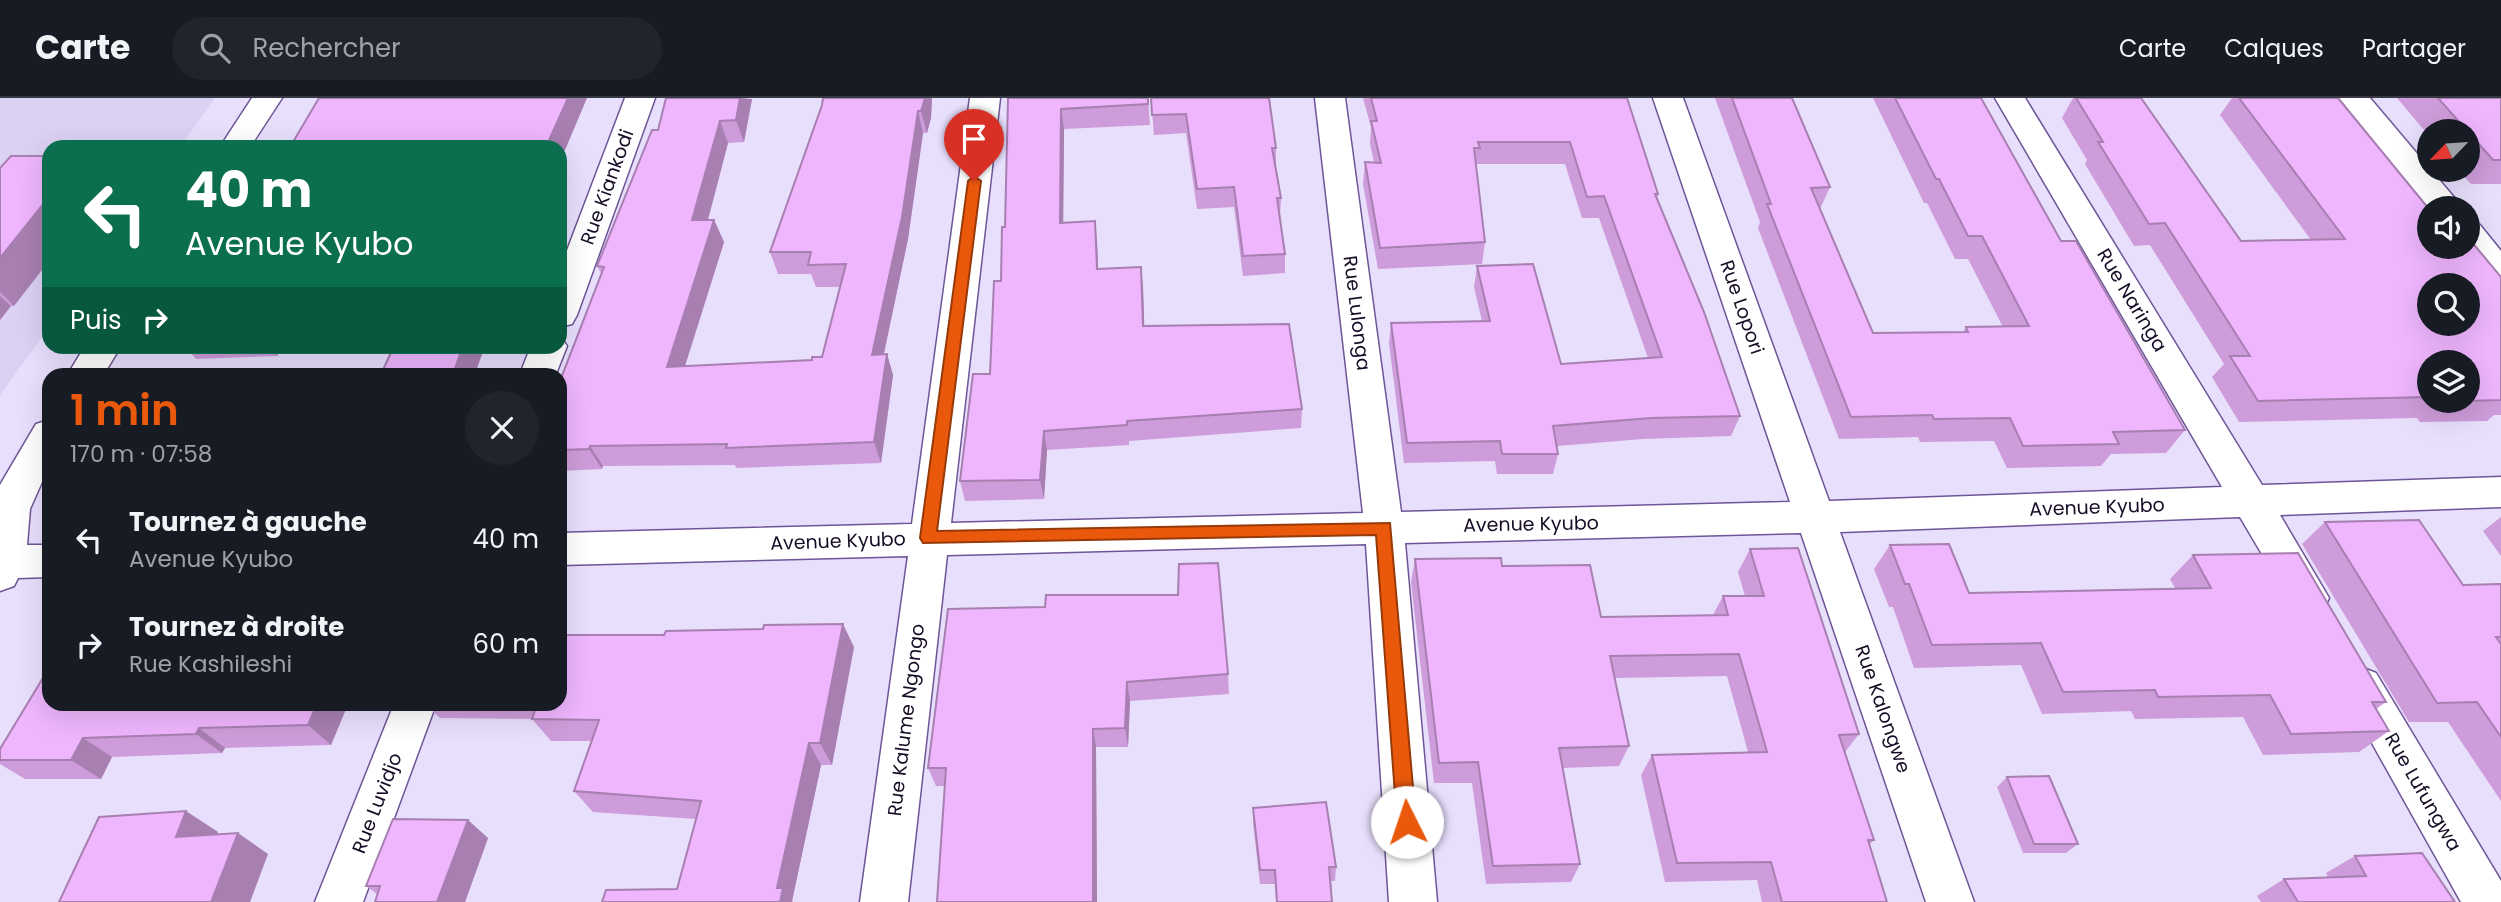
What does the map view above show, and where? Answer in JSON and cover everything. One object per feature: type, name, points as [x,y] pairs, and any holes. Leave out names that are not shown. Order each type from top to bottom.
[{"type":"street","points":[[240,140],[267,98]]},
{"type":"street","name":"Rue Kiankodi","points":[[567,297],[640,98]]},
{"type":"street","name":"Rue Kalume Ngongo","points":[[884,902],[985,98]]},
{"type":"street","name":"Rue Lulonga","points":[[1329,98],[1384,528],[1413,902]]},
{"type":"street","name":"Rue Lopori","points":[[1668,98],[1815,517]]},
{"type":"street","name":"Rue Naringa","points":[[2010,98],[2253,501]]},
{"type":"street","points":[[2354,98],[2437,196]]},
{"type":"street","points":[[2480,247],[2501,272]]},
{"type":"street","points":[[42,446],[20,483],[8,519],[2,566],[42,562]]},
{"type":"street","name":"Avenue Kyubo","points":[[567,549],[1815,517],[2501,492]]},
{"type":"street","name":"Rue Lufungwa","points":[[2253,501],[2487,902]]},
{"type":"street","name":"Rue Kalongwe","points":[[1815,517],[1950,902]]},
{"type":"street","name":"Rue Luvidjo","points":[[339,902],[412,711]]},
{"type":"shaded area","points":[[0,98],[215,98],[185,140],[42,140],[42,337],[0,395]]},
{"type":"building","points":[[319,98],[568,98],[549,140],[294,140]]},
{"type":"building","points":[[666,98],[740,98],[736,120],[720,121],[692,220],[714,220],[667,367],[812,360],[812,357],[822,357],[846,264],[808,265],[811,252],[770,252],[823,98],[925,98],[921,111],[918,111],[902,217],[872,355],[887,354],[874,442],[726,448],[727,444],[590,446],[589,449],[567,450],[565,368],[604,267],[597,266],[652,130],[658,130]]},
{"type":"building","points":[[1008,98],[1148,98],[1148,104],[1061,109],[1060,223],[1095,221],[1097,269],[1141,267],[1143,326],[1289,324],[1302,409],[1127,421],[1127,425],[1044,431],[1040,480],[960,481],[973,374],[990,374],[994,281],[1001,281],[1002,227],[1005,227]]},
{"type":"building","points":[[1151,98],[1269,98],[1276,148],[1272,148],[1281,198],[1277,198],[1285,254],[1243,256],[1234,187],[1197,189],[1186,114],[1152,115]]},
{"type":"building","points":[[1371,98],[1627,98],[1658,194],[1655,194],[1704,312],[1740,416],[1651,418],[1553,426],[1558,454],[1502,454],[1500,441],[1407,443],[1391,323],[1490,321],[1477,266],[1533,264],[1561,364],[1662,357],[1604,196],[1587,197],[1570,142],[1478,142],[1480,148],[1474,148],[1485,242],[1380,248],[1365,162],[1381,163],[1371,121],[1377,121]]},
{"type":"building","points":[[1732,98],[1792,98],[1830,187],[1811,188],[1873,333],[1968,332],[1966,327],[2029,326],[1982,236],[1968,236],[1895,98],[1981,98],[2061,241],[2076,241],[2185,430],[2113,432],[2119,444],[2023,446],[2010,418],[1934,419],[1932,415],[1851,417],[1767,204],[1771,204]]},
{"type":"building","points":[[2076,98],[2141,98],[2241,241],[2345,239],[2239,98],[2338,98],[2418,196],[2417,259],[2480,259],[2480,252],[2501,277],[2501,400],[2480,401],[2480,350],[2417,350],[2417,397],[2258,401],[2230,356],[2250,356],[2165,223],[2149,224],[2098,142],[2103,142]]},
{"type":"building","points":[[2438,98],[2501,98],[2501,160],[2493,160],[2480,145],[2480,119],[2457,119]]},
{"type":"building","points":[[11,156],[42,156],[42,206],[0,258],[0,168]]},
{"type":"building","points":[[390,354],[460,354],[455,368],[384,368]]},
{"type":"building","points":[[2419,520],[2463,585],[2501,584],[2501,637],[2496,637],[2501,644],[2501,737],[2477,702],[2437,703],[2325,522]]},
{"type":"building","points":[[1949,544],[1969,593],[2211,588],[2193,555],[2298,553],[2386,702],[2372,702],[2389,731],[2291,734],[2270,695],[2158,697],[2155,690],[2063,692],[2041,643],[1932,645],[1909,584],[1905,584],[1890,545]]},
{"type":"building","points":[[1798,548],[1859,734],[1839,735],[1874,840],[1868,840],[1887,902],[1782,902],[1771,862],[1677,863],[1652,755],[1767,752],[1739,654],[1610,656],[1629,746],[1559,748],[1580,864],[1493,866],[1478,762],[1439,763],[1415,559],[1501,558],[1502,566],[1590,565],[1601,617],[1728,615],[1723,596],[1764,596],[1750,549]]},
{"type":"building","points":[[1218,563],[1228,674],[1127,682],[1125,728],[1093,729],[1093,902],[937,902],[946,768],[928,768],[948,609],[1045,607],[1046,595],[1178,595],[1179,564]]},
{"type":"building","points":[[843,624],[820,743],[809,743],[777,888],[783,888],[780,902],[602,902],[606,890],[677,889],[701,801],[574,791],[599,720],[532,719],[535,711],[567,711],[567,635],[664,635],[666,631],[763,629],[764,625]]},
{"type":"building","points":[[42,680],[42,711],[314,711],[308,725],[199,728],[196,734],[83,738],[71,760],[0,760],[0,749]]},
{"type":"building","points":[[2049,776],[2078,844],[2034,844],[2007,777]]},
{"type":"building","points":[[1326,802],[1336,867],[1329,867],[1332,902],[1277,902],[1275,870],[1260,870],[1253,808]]},
{"type":"building","points":[[186,811],[176,837],[238,833],[211,902],[59,902],[99,817]]},
{"type":"building","points":[[393,819],[468,820],[437,902],[375,902],[380,886],[366,886]]},
{"type":"building","points":[[2422,853],[2455,902],[2298,902],[2284,879],[2366,876],[2355,856]]},
{"type":"route","points":[[974,181],[928,538],[1384,528],[1407,822]]}]
